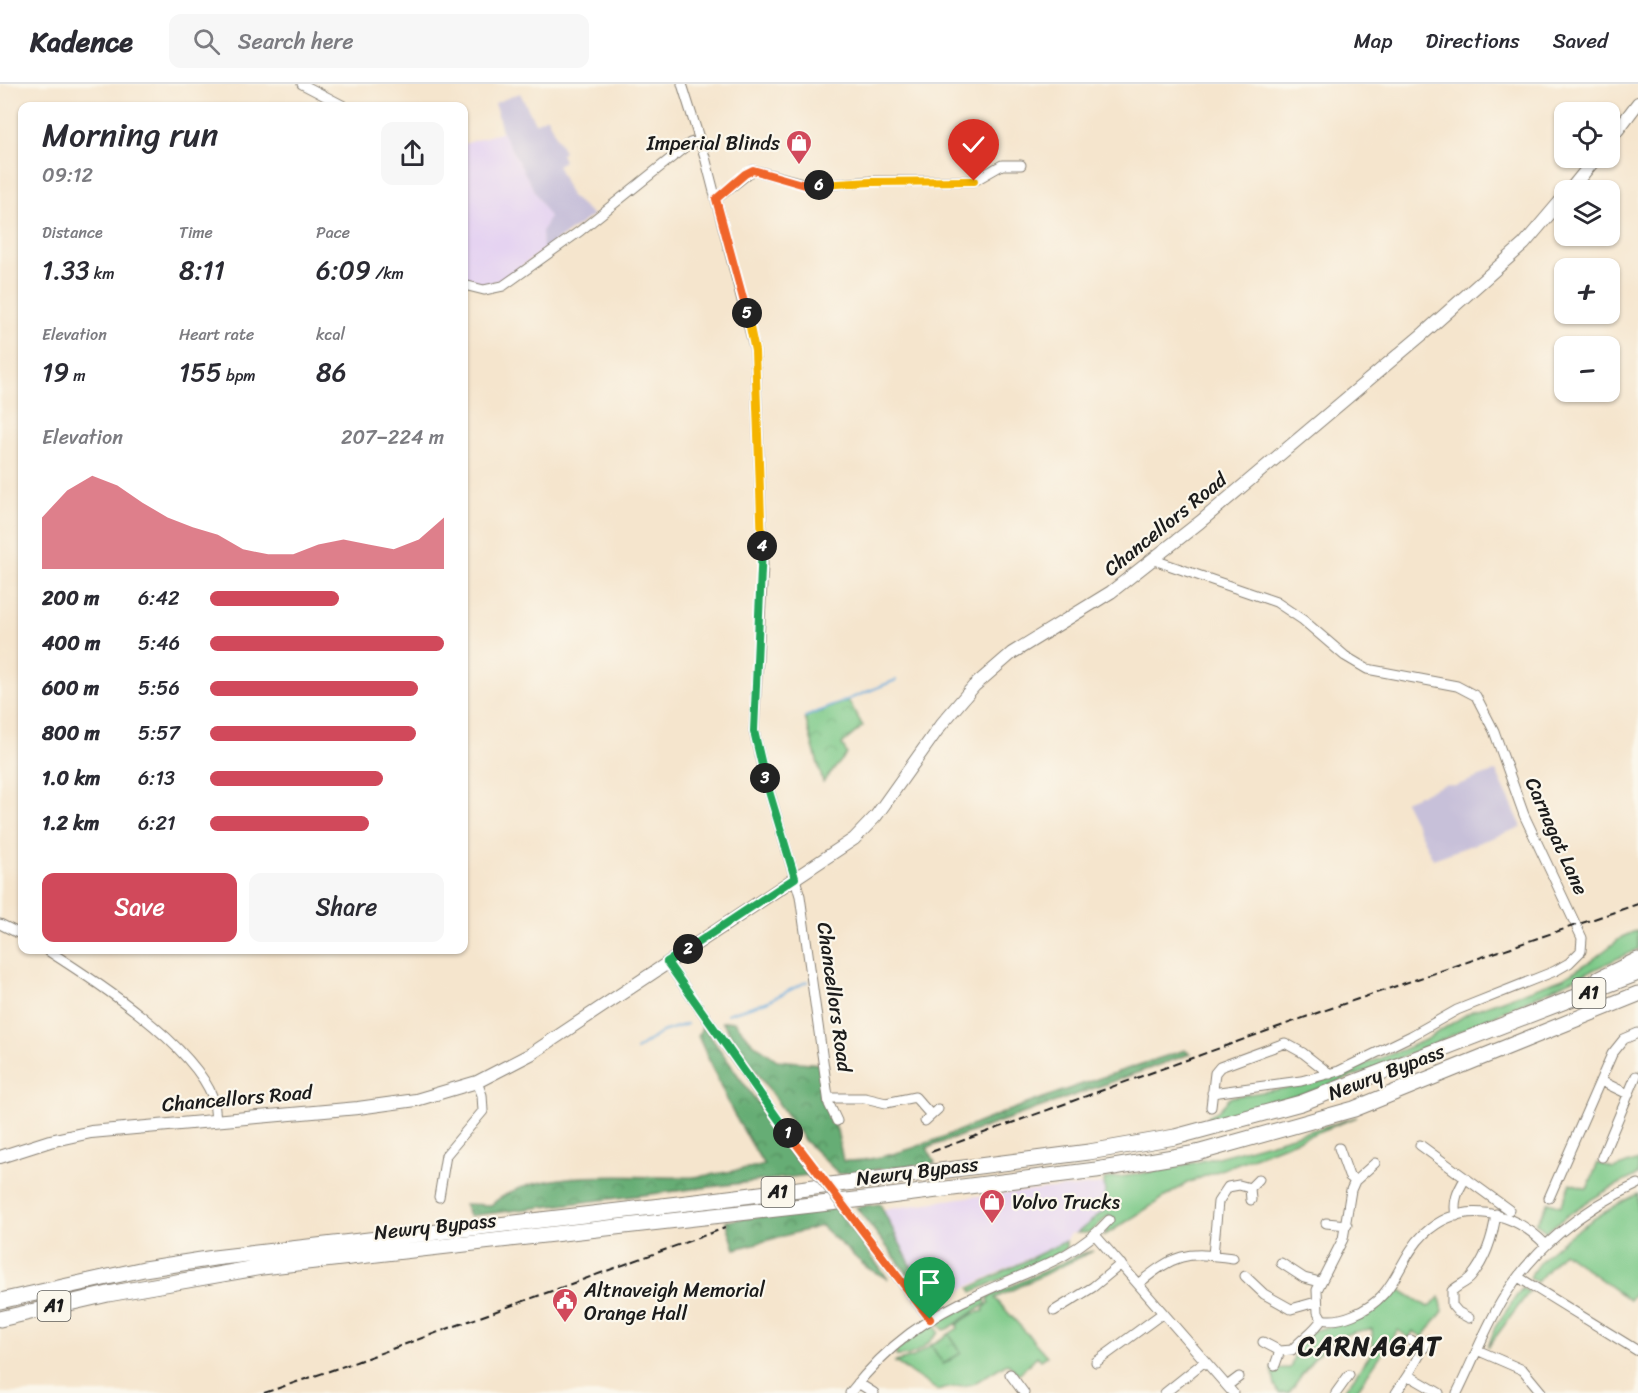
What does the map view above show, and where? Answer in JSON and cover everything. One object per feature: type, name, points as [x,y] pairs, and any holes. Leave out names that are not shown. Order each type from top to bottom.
[{"type":"highway","points":[[1539,1013],[1576,990],[1638,960]]},
{"type":"highway","name":"Newry Bypass","points":[[0,1301],[144,1269],[214,1258],[713,1200],[1089,1152],[1175,1137],[1300,1103],[1638,973]]},
{"type":"highway","name":"Newry Bypass","points":[[0,1319],[108,1294],[262,1267],[882,1197],[1096,1170],[1197,1153],[1354,1108],[1638,993]]},
{"type":"highway","points":[[1589,1013],[1638,1000]]},
{"type":"street","points":[[302,84],[336,102]]},
{"type":"street","points":[[682,84],[700,140],[755,351],[762,566],[754,731],[762,767],[795,878]]},
{"type":"street","points":[[1620,127],[1638,103]]},
{"type":"street","points":[[468,286],[484,291],[503,286],[580,231],[690,143],[700,140]]},
{"type":"street","points":[[716,199],[753,170],[814,186],[872,182],[974,181],[1002,165],[1021,165]]},
{"type":"street","points":[[1578,180],[1588,168]]},
{"type":"street","name":"Chancellors Road","points":[[0,1157],[33,1146],[92,1132],[389,1104],[437,1095],[477,1082],[539,1049],[844,846],[865,828],[956,706],[1012,652],[1111,592],[1154,560],[1424,333],[1524,244],[1554,209]]},
{"type":"street","name":"Carnagat Lane","points":[[1154,560],[1275,602],[1303,620],[1345,656],[1366,669],[1457,686],[1476,696],[1494,732],[1524,815],[1582,938],[1581,951],[1555,971],[1457,1010],[1384,1049],[1330,1074],[1300,1081],[1212,1093]]},
{"type":"street","name":"Chancellors Road","points":[[795,878],[804,916],[829,1098],[837,1121]]},
{"type":"street","points":[[0,924],[18,933]]},
{"type":"street","points":[[53,954],[126,1003],[199,1073],[213,1099],[216,1120]]},
{"type":"street","points":[[667,962],[803,1155],[930,1319]]},
{"type":"street","points":[[1549,1198],[1617,1044],[1638,1033]]},
{"type":"street","points":[[1211,1107],[1215,1073],[1220,1067],[1280,1044],[1296,1048],[1330,1074]]},
{"type":"street","points":[[1602,1157],[1636,1076]]},
{"type":"street","points":[[1601,1081],[1628,1094]]},
{"type":"street","points":[[439,1197],[446,1155],[483,1111],[482,1095],[477,1082]]},
{"type":"street","points":[[829,1098],[865,1098],[886,1103],[915,1097],[932,1115]]},
{"type":"street","points":[[1420,1145],[1509,1209]]},
{"type":"street","points":[[1339,1148],[1349,1176],[1355,1181]]},
{"type":"street","points":[[1378,1176],[1373,1165],[1355,1181],[1351,1190],[1343,1239],[1320,1282],[1316,1302],[1322,1318],[1329,1321],[1346,1318],[1377,1302],[1424,1235],[1456,1216],[1485,1212],[1496,1214],[1523,1224],[1546,1245]]},
{"type":"street","points":[[1251,1200],[1250,1188],[1259,1179]]},
{"type":"street","points":[[1456,1216],[1454,1206],[1457,1192],[1465,1179]]},
{"type":"street","points":[[1457,1393],[1502,1300],[1546,1245],[1588,1211],[1638,1184]]},
{"type":"street","points":[[1213,1255],[1218,1202],[1228,1187],[1239,1185],[1250,1188]]},
{"type":"street","points":[[1469,1318],[1458,1312],[1452,1305],[1452,1291],[1470,1278],[1478,1266],[1493,1232],[1496,1214]]},
{"type":"street","points":[[850,1393],[884,1352],[930,1319],[1053,1261],[1095,1235],[1109,1220]]},
{"type":"street","points":[[1326,1223],[1347,1225]]},
{"type":"street","points":[[1095,1235],[1230,1390],[1239,1377]]},
{"type":"street","points":[[1138,1284],[1174,1257],[1184,1254],[1233,1258]]},
{"type":"street","points":[[1281,1263],[1304,1278],[1320,1282]]},
{"type":"street","points":[[1054,1311],[1093,1287],[1121,1264]]},
{"type":"street","points":[[1245,1276],[1264,1294],[1291,1309],[1316,1302]]},
{"type":"street","points":[[1518,1278],[1638,1351]]},
{"type":"street","points":[[1096,1362],[1163,1313]]},
{"type":"street","points":[[1263,1342],[1280,1350],[1292,1350],[1306,1334],[1318,1326],[1322,1318]]},
{"type":"street","points":[[1396,1393],[1426,1344],[1411,1340]]},
{"type":"street","points":[[1275,1365],[1280,1350]]},
{"type":"street","points":[[1477,1350],[1522,1371],[1542,1393]]},
{"type":"street","points":[[1165,1393],[1205,1361]]},
{"type":"street","points":[[1010,1374],[1024,1393]]},
{"type":"street","points":[[1408,1375],[1440,1393]]},
{"type":"street","points":[[1336,1393],[1349,1376]]},
{"type":"street","points":[[858,1383],[874,1393]]},
{"type":"shaded area","points":[[520,93],[535,123],[547,117],[564,152],[561,154],[564,161],[557,165],[571,196],[593,215],[543,250],[542,232],[549,217],[502,132],[495,103]]},
{"type":"shaded area","points":[[502,132],[549,217],[542,232],[543,250],[507,277],[486,285],[468,280],[468,143]]},
{"type":"shaded area","points":[[1496,771],[1522,827],[1433,859],[1404,801],[1446,784],[1455,786]]},
{"type":"shaded area","points":[[1104,1184],[1106,1209],[1079,1232],[1070,1234],[1065,1241],[944,1298],[927,1295],[883,1210],[960,1198]]},
{"type":"green space","points":[[848,700],[863,726],[842,744],[847,754],[823,782],[805,717]]},
{"type":"green space","points":[[1638,930],[1638,949],[1431,1045],[1309,1092],[1209,1119],[1208,1116],[1218,1111],[1231,1097],[1312,1084],[1425,1040],[1472,1011],[1563,978],[1591,961],[1622,937]]},
{"type":"green space","points":[[734,1021],[752,1042],[777,1060],[821,1064],[824,1081],[819,1095],[837,1130],[843,1161],[863,1160],[905,1151],[1118,1072],[1185,1050],[1190,1054],[927,1148],[935,1163],[839,1174],[804,1140],[722,1022]]},
{"type":"green space","points":[[703,1026],[809,1175],[469,1216],[465,1204],[491,1205],[510,1192],[533,1184],[559,1179],[615,1176],[692,1177],[764,1165],[733,1113],[698,1036]]},
{"type":"green space","points":[[1357,1117],[1187,1183],[1104,1236],[1112,1220],[1109,1215],[1090,1233],[1077,1233],[1106,1209],[1104,1179],[1200,1161]]},
{"type":"green space","points":[[1638,1160],[1638,1175],[1590,1200],[1546,1232],[1536,1223],[1549,1202],[1561,1206],[1571,1183],[1587,1189],[1598,1163],[1613,1169]]},
{"type":"green space","points":[[1638,1194],[1638,1289],[1629,1300],[1563,1252],[1537,1282],[1530,1278],[1547,1254],[1561,1242],[1594,1219]]},
{"type":"green space","points":[[880,1204],[926,1295],[945,1298],[938,1303],[930,1303],[856,1207]]},
{"type":"green space","points":[[834,1206],[888,1279],[867,1268],[821,1226],[735,1249],[726,1221]]},
{"type":"green space","points":[[1066,1241],[1066,1248],[1059,1253],[972,1292],[970,1288]]},
{"type":"green space","points":[[1093,1251],[995,1298],[1047,1356],[1041,1360],[1037,1356],[1019,1374],[1007,1363],[973,1384],[937,1390],[895,1362],[913,1357],[931,1345],[944,1364],[960,1353],[949,1334],[967,1318],[984,1311],[983,1309],[989,1303],[988,1297],[1081,1254]]},
{"type":"green space","points":[[1397,1288],[1428,1307],[1440,1297],[1443,1311],[1423,1337],[1413,1331],[1409,1338],[1398,1330],[1355,1393],[1344,1391],[1373,1351],[1372,1329],[1356,1331],[1343,1336],[1332,1342],[1314,1358],[1289,1393],[1279,1393],[1275,1386],[1272,1369],[1290,1368],[1297,1347],[1312,1331],[1367,1316],[1380,1307]]},
{"type":"green space","points":[[1522,1288],[1529,1292],[1488,1347],[1495,1327]]},
{"type":"green space","points":[[985,1298],[986,1304],[948,1329],[944,1330],[936,1322]]},
{"type":"green space","points":[[933,1324],[939,1332],[926,1345],[909,1355],[896,1356],[896,1350]]},
{"type":"green space","points":[[949,1334],[961,1353],[943,1364],[931,1345]]},
{"type":"waterway","points":[[805,717],[896,680]]},
{"type":"waterway","points":[[727,1014],[766,1002],[808,981]]},
{"type":"waterway","points":[[636,1050],[662,1032],[687,1024]]},
{"type":"railway","points":[[931,1152],[1317,1013],[1638,904]]},
{"type":"railway","points":[[264,1393],[356,1362],[725,1228]]},
{"type":"place","name":"Imperial Blinds","points":[[799,166]]},
{"type":"place","name":"Volvo Trucks","points":[[992,1225]]},
{"type":"place","name":"Altnaveigh Memorial Orange Hall","points":[[565,1324]]},
{"type":"district","name":"CARNAGAT","points":[[1370,1346]]},
{"type":"route","points":[[930,1319],[803,1155],[667,962],[795,878],[762,767],[754,731],[762,566],[755,351],[716,199],[733,183],[753,170],[814,186],[872,182],[974,181]]}]
